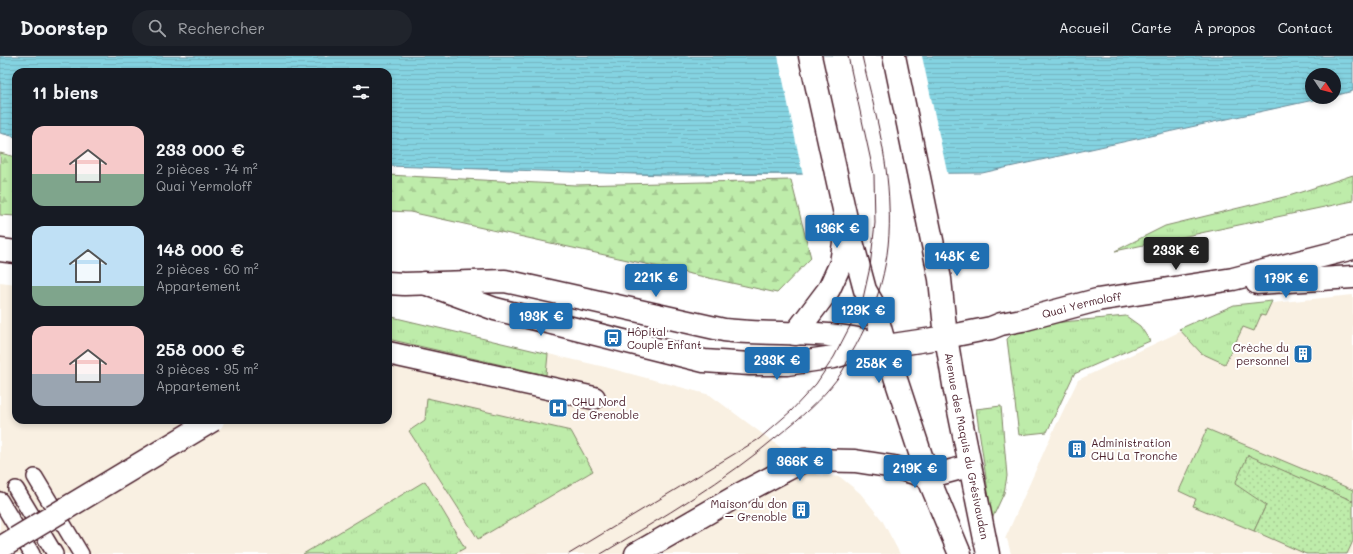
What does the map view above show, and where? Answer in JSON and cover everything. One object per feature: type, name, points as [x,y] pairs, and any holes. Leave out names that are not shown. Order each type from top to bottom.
[{"type":"street","points":[[810,56],[847,223],[850,264],[874,306],[885,346],[928,477],[960,554]]},
{"type":"street","name":"Avenue des Maquis du Grésivaudan","points":[[894,56],[944,302],[946,337],[969,466],[988,554]]},
{"type":"street","name":"Quai Yermoloff","points":[[424,283],[495,309],[704,361],[750,364],[787,364],[991,328],[1001,324],[1022,320],[1097,300],[1220,282],[1353,248]]},
{"type":"street","points":[[0,250],[12,252]]},
{"type":"street","points":[[795,334],[850,264]]},
{"type":"street","name":"Quai Yermoloff","points":[[1220,282],[1233,285],[1353,277]]},
{"type":"street","points":[[392,283],[505,281],[724,330],[755,334],[795,334],[860,339],[885,346]]},
{"type":"street","points":[[392,354],[521,384],[594,398]]},
{"type":"street","points":[[0,548],[206,424]]},
{"type":"street","points":[[636,554],[742,493],[805,460],[855,461],[894,467],[928,477],[969,466]]},
{"type":"lane","points":[[35,477],[81,554]]},
{"type":"lane","points":[[16,490],[54,554]]},
{"type":"lane","points":[[0,500],[32,554]]},
{"type":"lane","points":[[46,540],[54,554]]},
{"type":"shaded area","name":"CHU Nord de Grenoble","points":[[0,282],[12,284],[12,424],[392,424],[392,318],[605,367],[710,395],[818,475],[840,477],[860,493],[882,520],[900,554],[0,554]]},
{"type":"shaded area","points":[[1353,295],[1353,554],[1011,554],[1007,539],[1005,539],[1050,438],[1078,380],[1232,307]]},
{"type":"green space","points":[[0,153],[12,156],[12,216],[0,215]]},
{"type":"green space","points":[[392,175],[575,185],[791,180],[811,258],[777,293],[410,212],[392,211]]},
{"type":"green space","points":[[1353,175],[1353,201],[1115,251],[1165,226],[1292,195]]},
{"type":"green space","points":[[1272,301],[1265,316],[1261,315],[1254,331],[1243,327],[1225,364],[1201,353],[1179,329],[1234,305]]},
{"type":"green space","points":[[1126,316],[1140,326],[1150,341],[1074,374],[1047,432],[1019,435],[1007,339],[1020,326]]},
{"type":"green space","points":[[392,317],[548,354],[546,375],[392,340]]},
{"type":"green space","points":[[427,398],[571,431],[593,471],[478,539],[409,431],[425,420]]},
{"type":"green space","points":[[1001,406],[1007,476],[1004,493],[992,519],[976,409]]},
{"type":"green space","points":[[1207,429],[1353,490],[1353,501],[1248,456],[1266,505],[1254,531],[1193,506],[1196,499],[1179,491]]},
{"type":"green space","points":[[1248,455],[1353,501],[1353,541],[1347,554],[1306,554],[1254,531],[1266,505],[1235,484]]},
{"type":"green space","points":[[425,481],[465,548],[454,554],[303,554]]},
{"type":"water","points":[[0,56],[1353,56],[1353,91],[1341,94],[1341,68],[1305,68],[1305,102],[982,173],[665,175],[392,166],[392,68],[12,68],[12,136],[0,133]]},
{"type":"pier","points":[[778,56],[922,56],[948,176],[803,176]]},
{"type":"tram line","points":[[569,554],[759,439],[791,411],[816,384],[834,357],[862,303],[870,267],[875,223],[874,175],[848,56]]},
{"type":"tram line","points":[[601,554],[716,483],[795,422],[831,387],[845,367],[861,337],[876,301],[881,283],[888,245],[889,226],[888,187],[883,149],[862,56]]},
{"type":"place","name":"Hôpital Couple Enfant","points":[[613,338]]},
{"type":"place","name":"Crèche du personnel","points":[[1303,354]]},
{"type":"place","name":"CHU Nord de Grenoble","points":[[558,408]]},
{"type":"place","name":"Administration CHU La Tronche","points":[[1077,449]]},
{"type":"place","name":"Maison du don – Grenoble","points":[[801,510]]}]
